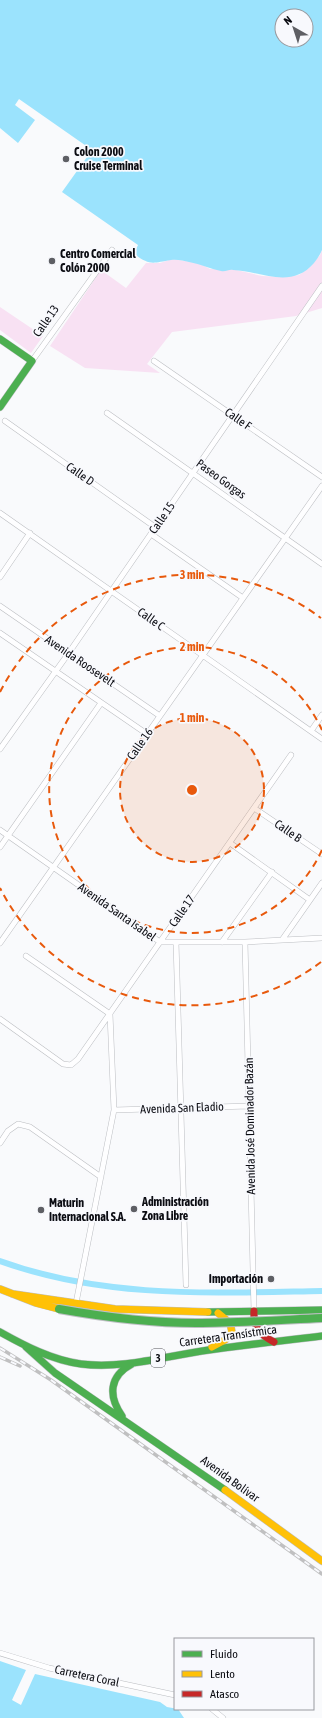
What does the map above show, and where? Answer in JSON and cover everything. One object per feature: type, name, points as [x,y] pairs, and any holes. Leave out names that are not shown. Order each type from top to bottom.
[{"type":"main road","points":[[0,339],[32,361]]},
{"type":"main road","name":"Calle 13","points":[[0,406],[32,361]]},
{"type":"main road","name":"Carretera Transístmica","points":[[0,1289],[36,1303],[59,1309],[118,1319],[175,1323],[227,1323],[322,1318]]},
{"type":"main road","points":[[13,1294],[128,1310],[218,1313],[322,1310]]},
{"type":"main road","points":[[254,1311],[254,1322],[259,1333],[275,1342]]},
{"type":"main road","points":[[202,1351],[222,1343],[229,1338],[233,1332],[231,1322],[218,1313]]},
{"type":"main road","name":"Carretera Transístmica","points":[[0,1332],[38,1352],[83,1364],[138,1362],[202,1351],[322,1336]]},
{"type":"main road","name":"Avenida Bolívar","points":[[26,1347],[55,1373],[123,1418],[322,1561]]},
{"type":"main road","name":"Avenida Bolívar","points":[[123,1418],[114,1404],[112,1394],[115,1380],[120,1372],[128,1366],[138,1362]]},
{"type":"street","name":"Calle 13","points":[[32,361],[112,250]]},
{"type":"street","name":"Calle 15","points":[[0,749],[54,671],[68,654],[322,286]]},
{"type":"street","name":"Calle F","points":[[154,361],[322,476]]},
{"type":"street","name":"Paseo Gorgas","points":[[107,413],[322,564]]},
{"type":"street","name":"Calle D","points":[[2,418],[155,527]]},
{"type":"street","name":"Calle 16","points":[[0,943],[322,486]]},
{"type":"street","name":"Calle C","points":[[0,513],[322,739]]},
{"type":"street","points":[[0,577],[30,533]]},
{"type":"street","points":[[151,534],[243,598]]},
{"type":"street","name":"Avenida Roosevelt","points":[[0,606],[160,716]]},
{"type":"street","name":"Avenida Roosevelt","points":[[0,633],[147,734]]},
{"type":"street","points":[[0,847],[101,702]]},
{"type":"street","points":[[311,732],[322,716]]},
{"type":"street","name":"Calle 17","points":[[0,1019],[63,1064],[71,1065],[78,1059],[291,755]]},
{"type":"street","name":"Calle B","points":[[254,808],[322,854]]},
{"type":"street","name":"Avenida Santa Isabel","points":[[0,830],[160,942],[245,942],[322,938]]},
{"type":"street","points":[[230,843],[310,900]]},
{"type":"street","points":[[222,942],[272,872]]},
{"type":"street","points":[[282,940],[322,883]]},
{"type":"street","points":[[176,942],[186,1285]]},
{"type":"street","name":"Avenida José Dominador Bazán","points":[[245,942],[254,1311]]},
{"type":"street","points":[[26,956],[110,1014],[114,1110],[76,1303]]},
{"type":"street","name":"Avenida San Eladio","points":[[114,1110],[249,1106]]},
{"type":"street","points":[[0,1142],[8,1131],[18,1124],[30,1127],[101,1177]]},
{"type":"street","name":"Carretera Coral","points":[[0,1653],[49,1668],[174,1695]]},
{"type":"street","points":[[213,1710],[223,1718]]},
{"type":"shaded area","points":[[322,250],[322,308],[296,316],[172,332],[147,364],[160,373],[85,368],[50,346],[101,270],[126,288],[146,263],[160,263],[172,259],[199,263],[210,269],[232,269],[262,276],[285,277],[299,275],[310,267],[320,255]]},
{"type":"shaded area","points":[[0,307],[43,336],[31,353],[0,330]]},
{"type":"water","points":[[0,0],[322,0],[322,250],[314,263],[305,271],[296,276],[275,277],[244,271],[221,271],[178,260],[155,263],[148,262],[134,254],[138,245],[62,192],[92,150],[19,99],[15,105],[35,120],[18,143],[0,128]]},
{"type":"water","points":[[0,1661],[26,1670],[12,1700],[21,1705],[35,1674],[160,1702],[167,1707],[179,1710],[184,1718],[0,1718]]},
{"type":"waterway","points":[[0,1261],[39,1273],[79,1282],[119,1288],[199,1292],[322,1291]]},
{"type":"railway","points":[[0,1348],[51,1380],[322,1574]]},
{"type":"railway","points":[[0,1357],[20,1366]]},
{"type":"traffic: fast","points":[[0,339],[32,361],[0,407]]},
{"type":"traffic: fast","points":[[59,1309],[127,1319],[179,1323],[322,1318]]},
{"type":"traffic: fast","points":[[208,1312],[322,1310]]},
{"type":"traffic: fast","points":[[0,1332],[49,1356],[70,1362],[96,1365],[127,1364],[187,1353],[322,1336]]},
{"type":"traffic: fast","points":[[26,1347],[55,1373],[225,1490]]},
{"type":"traffic: fast","points":[[122,1416],[114,1401],[113,1387],[119,1374],[132,1364]]},
{"type":"traffic: slow","points":[[0,1289],[36,1303],[59,1309]]},
{"type":"traffic: slow","points":[[13,1294],[115,1309],[208,1312]]},
{"type":"traffic: slow","points":[[212,1347],[225,1340],[232,1332],[230,1323],[218,1313]]},
{"type":"traffic: slow","points":[[225,1490],[322,1561]]},
{"type":"traffic: jam","points":[[254,1311],[255,1322],[258,1330],[274,1342]]},
{"type":"place","name":"Colon 2000 Cruise Terminal","points":[[66,159]]},
{"type":"place","name":"Centro Comercial Colón 2000","points":[[52,261]]},
{"type":"place","name":"Administración Zona Libre","points":[[134,1209]]},
{"type":"place","name":"Maturin Internacional S.A.","points":[[41,1210]]},
{"type":"place","name":"Importación","points":[[271,1279]]}]
